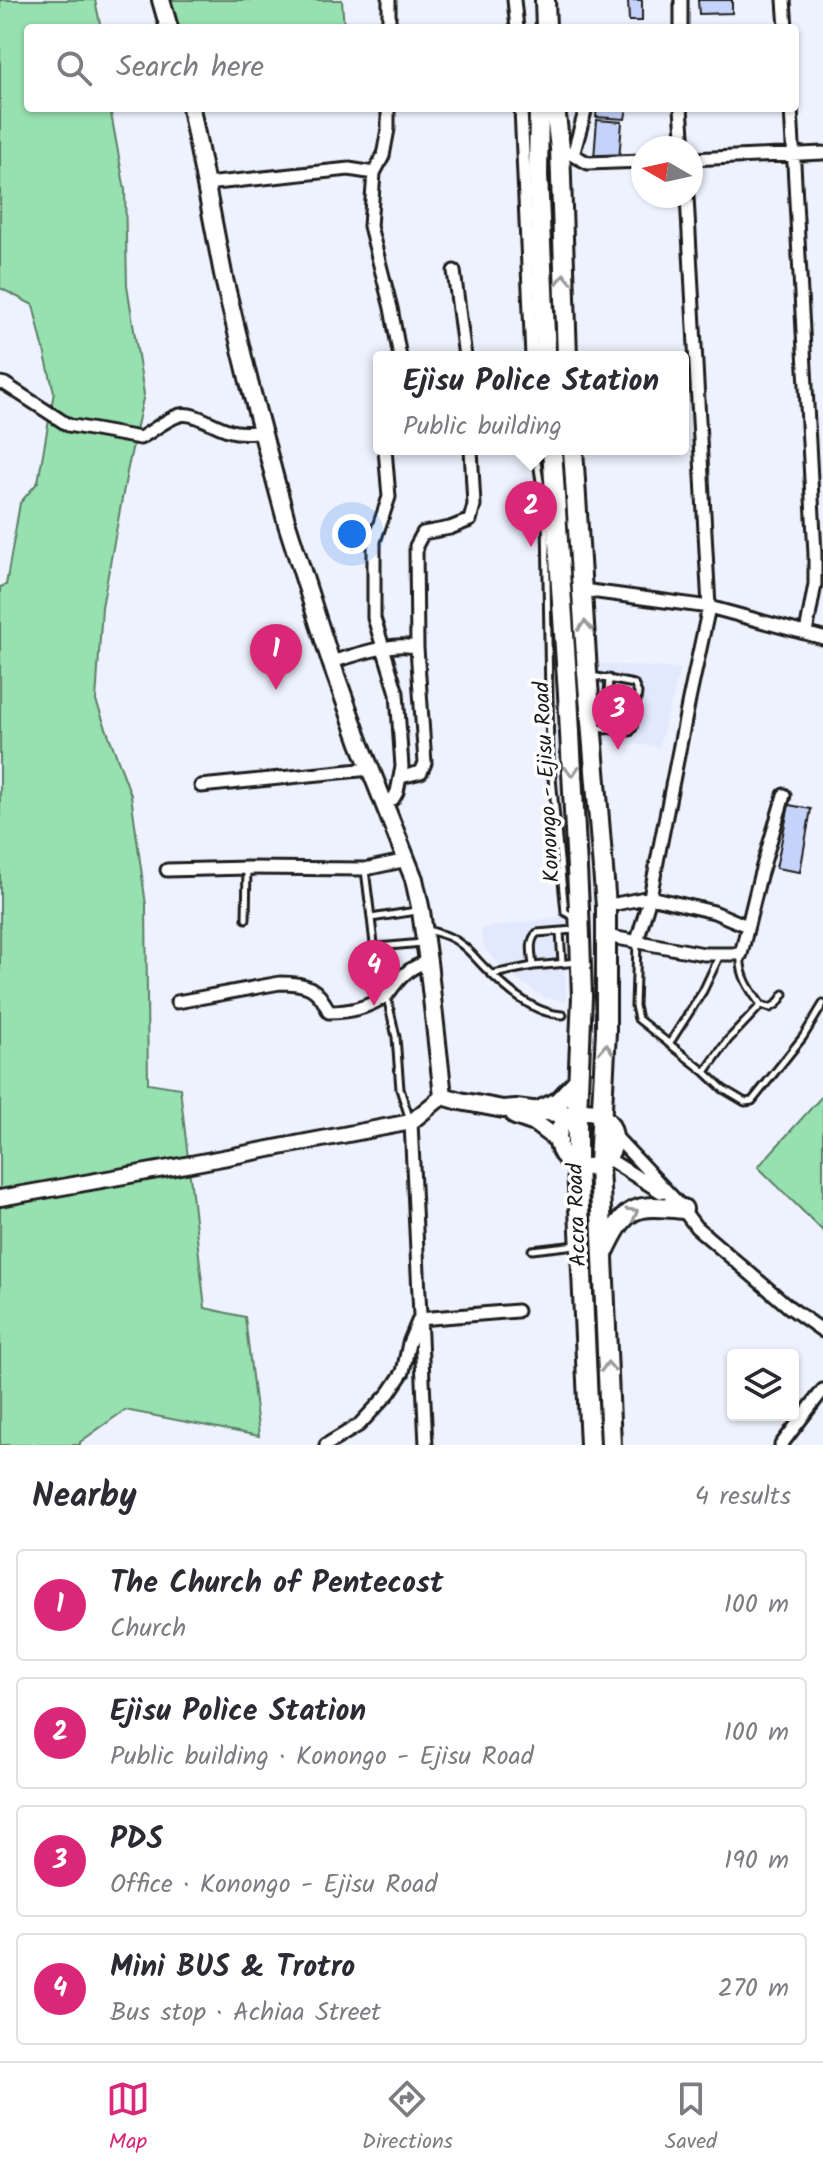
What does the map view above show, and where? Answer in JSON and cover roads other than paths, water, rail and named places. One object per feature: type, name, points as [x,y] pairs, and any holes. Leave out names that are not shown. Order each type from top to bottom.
[{"type":"highway","points":[[545,0],[546,24]]},
{"type":"highway","points":[[539,112],[538,175],[546,351]]},
{"type":"highway","points":[[556,112],[566,151],[567,351]]},
{"type":"highway","name":"Konongo - Ejisu Road","points":[[552,455],[551,519],[568,694],[571,962],[582,996],[574,1114],[590,1445]]},
{"type":"highway","name":"Konongo - Ejisu Road","points":[[573,455],[587,675],[599,728],[607,983]]},
{"type":"highway","name":"Accra Road","points":[[607,983],[601,1115],[611,1445]]},
{"type":"highway","points":[[536,1112],[558,1102],[578,1081]]},
{"type":"highway","points":[[603,1254],[623,1218],[641,1206],[681,1206]]},
{"type":"main road","points":[[161,0],[168,24]]},
{"type":"main road","points":[[192,112],[224,279],[287,524],[331,662],[383,805],[407,860],[421,911],[443,1096],[503,1109],[535,1123],[559,1141],[564,1156],[577,1165],[592,1166],[603,1161],[612,1151],[614,1135],[610,1124],[601,1115],[590,1111],[574,1114],[503,1109]]},
{"type":"main road","name":"Konongo - Ejisu Road","points":[[559,1141],[562,1126],[574,1114]]},
{"type":"street","points":[[389,0],[389,24]]},
{"type":"street","points":[[514,0],[517,24]]},
{"type":"street","points":[[681,0],[681,24]]},
{"type":"street","points":[[784,0],[786,24]]},
{"type":"street","points":[[388,112],[383,156],[374,173],[370,226],[399,351]]},
{"type":"street","points":[[521,112],[532,351]]},
{"type":"street","points":[[584,112],[566,151],[588,163],[631,161]]},
{"type":"street","points":[[681,112],[683,136]]},
{"type":"street","points":[[791,112],[815,554],[815,584],[806,633]]},
{"type":"street","points":[[703,158],[823,153]]},
{"type":"street","points":[[206,184],[349,169],[374,173]]},
{"type":"street","points":[[637,941],[650,897],[709,607],[688,208]]},
{"type":"street","points":[[454,271],[464,351]]},
{"type":"street","points":[[0,383],[68,425],[140,438],[184,414],[194,415],[224,429],[262,432]]},
{"type":"street","points":[[383,805],[393,799],[397,792],[402,767],[397,693],[374,618],[373,554],[377,528],[389,497],[386,455]]},
{"type":"street","points":[[401,777],[421,772],[425,763],[417,648],[416,546],[423,533],[470,520],[474,505],[471,455]]},
{"type":"street","points":[[583,590],[709,607],[823,638]]},
{"type":"street","points":[[331,662],[384,648],[417,648]]},
{"type":"street","points":[[201,786],[370,769]]},
{"type":"street","points":[[606,936],[704,954],[741,954],[784,795]]},
{"type":"street","points":[[167,870],[365,869],[407,860]]},
{"type":"street","points":[[606,906],[650,897],[714,912],[747,926]]},
{"type":"street","points":[[177,1002],[280,983],[297,983],[322,996],[329,1012],[363,1009],[386,996],[414,965],[428,962]]},
{"type":"street","points":[[0,1198],[411,1122],[443,1096]]},
{"type":"street","points":[[411,1122],[426,1445]]},
{"type":"street","points":[[614,1135],[681,1206],[696,1227],[730,1259],[823,1331]]},
{"type":"street","points":[[603,1161],[681,1206]]},
{"type":"street","points":[[419,1319],[517,1311]]},
{"type":"street","points":[[326,1445],[359,1425],[389,1393],[403,1372],[409,1343],[419,1319]]},
{"type":"street","points":[[781,1445],[823,1390]]},
{"type":"lane","points":[[536,455],[551,519]]},
{"type":"lane","points":[[587,675],[609,678],[634,684],[638,693],[633,728],[625,732],[599,728],[609,678]]},
{"type":"lane","points":[[246,919],[247,868]]},
{"type":"lane","points":[[365,869],[374,944],[378,947],[447,934],[527,1004],[554,1015],[563,1015]]},
{"type":"lane","points":[[371,918],[421,911]]},
{"type":"lane","points":[[533,966],[533,936],[573,927]]},
{"type":"lane","points":[[637,941],[635,1006],[638,1019],[723,1089],[745,1102],[752,1101],[803,1037],[823,1004]]},
{"type":"lane","points":[[741,954],[740,964],[747,986],[761,1005],[770,1008],[784,994]]},
{"type":"lane","points":[[669,1044],[703,991],[720,955]]},
{"type":"lane","points":[[492,974],[571,962]]},
{"type":"lane","points":[[386,996],[396,1037],[400,1089],[411,1122]]},
{"type":"lane","points":[[705,1072],[728,1040],[761,1005]]},
{"type":"lane","points":[[532,1250],[581,1245]]},
{"type":"place","name":"Ejisu Police Station","points":[[531,547]]},
{"type":"place","name":"The Church of Pentecost","points":[[276,690]]},
{"type":"place","name":"PDS","points":[[618,750]]},
{"type":"place","name":"Mini BUS & Trotro","points":[[374,1006]]}]
